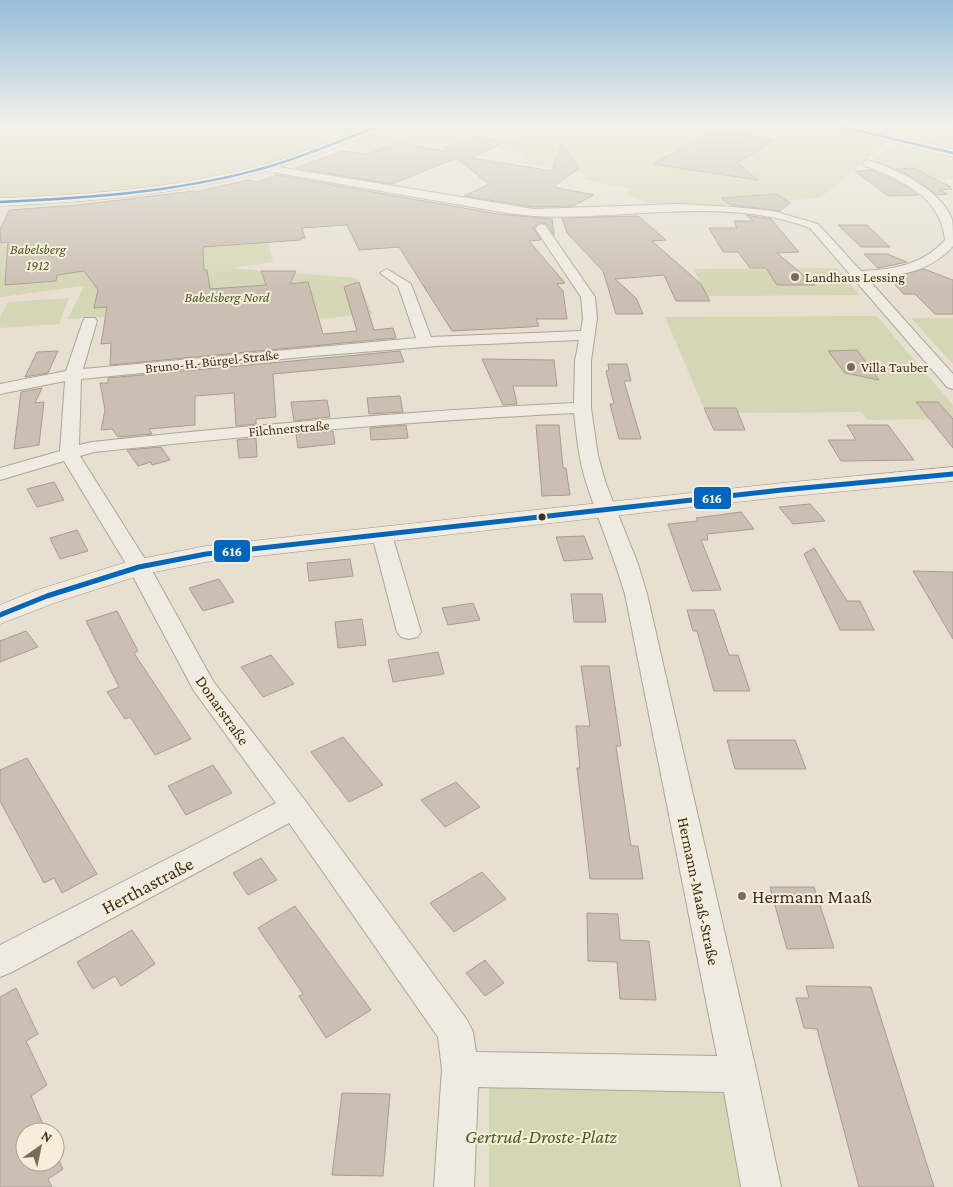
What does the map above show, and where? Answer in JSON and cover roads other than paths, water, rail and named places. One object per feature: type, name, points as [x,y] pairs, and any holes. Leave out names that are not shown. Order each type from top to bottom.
[{"type":"street","points":[[0,202],[71,198],[199,181]]},
{"type":"street","points":[[346,181],[530,212],[697,208],[771,214],[811,225],[953,384]]},
{"type":"street","points":[[857,275],[885,274],[909,268],[939,254],[951,241],[951,227],[939,206],[930,197],[907,181]]},
{"type":"street","name":"Hermann-Maaß-Straße","points":[[541,228],[588,296],[590,318],[582,362],[582,408],[589,456],[596,484],[627,564],[636,594],[739,1074],[761,1187]]},
{"type":"street","points":[[387,274],[404,284],[425,342]]},
{"type":"street","points":[[69,454],[73,375],[90,321]]},
{"type":"street","name":"Bruno-H.-Bürgel-Straße","points":[[0,389],[73,375],[313,351],[425,342],[586,335]]},
{"type":"street","name":"Filchnerstraße","points":[[0,474],[92,447],[255,430],[496,412],[582,408]]},
{"type":"street","name":"Donarstraße","points":[[69,454],[139,567],[203,686],[294,807],[455,1032],[460,1069]]},
{"type":"street","points":[[0,615],[47,596],[139,567],[206,554],[782,490],[953,474]]},
{"type":"street","points":[[382,535],[409,632]]},
{"type":"street","name":"Herthastraße","points":[[0,962],[294,807]]},
{"type":"street","points":[[454,1187],[460,1069],[739,1074]]},
{"type":"place","name":"Landhaus Lessing","points":[[795,277]]},
{"type":"place","name":"Villa Tauber","points":[[851,367]]},
{"type":"place","name":"Hermann Maaß","points":[[742,896]]},
{"type":"park label","name":"Babelsberg 1912","points":[[38,258]]},
{"type":"park label","name":"Babelsberg Nord","points":[[227,297]]},
{"type":"park label","name":"Gertrud-Droste-Platz","points":[[541,1136]]}]
